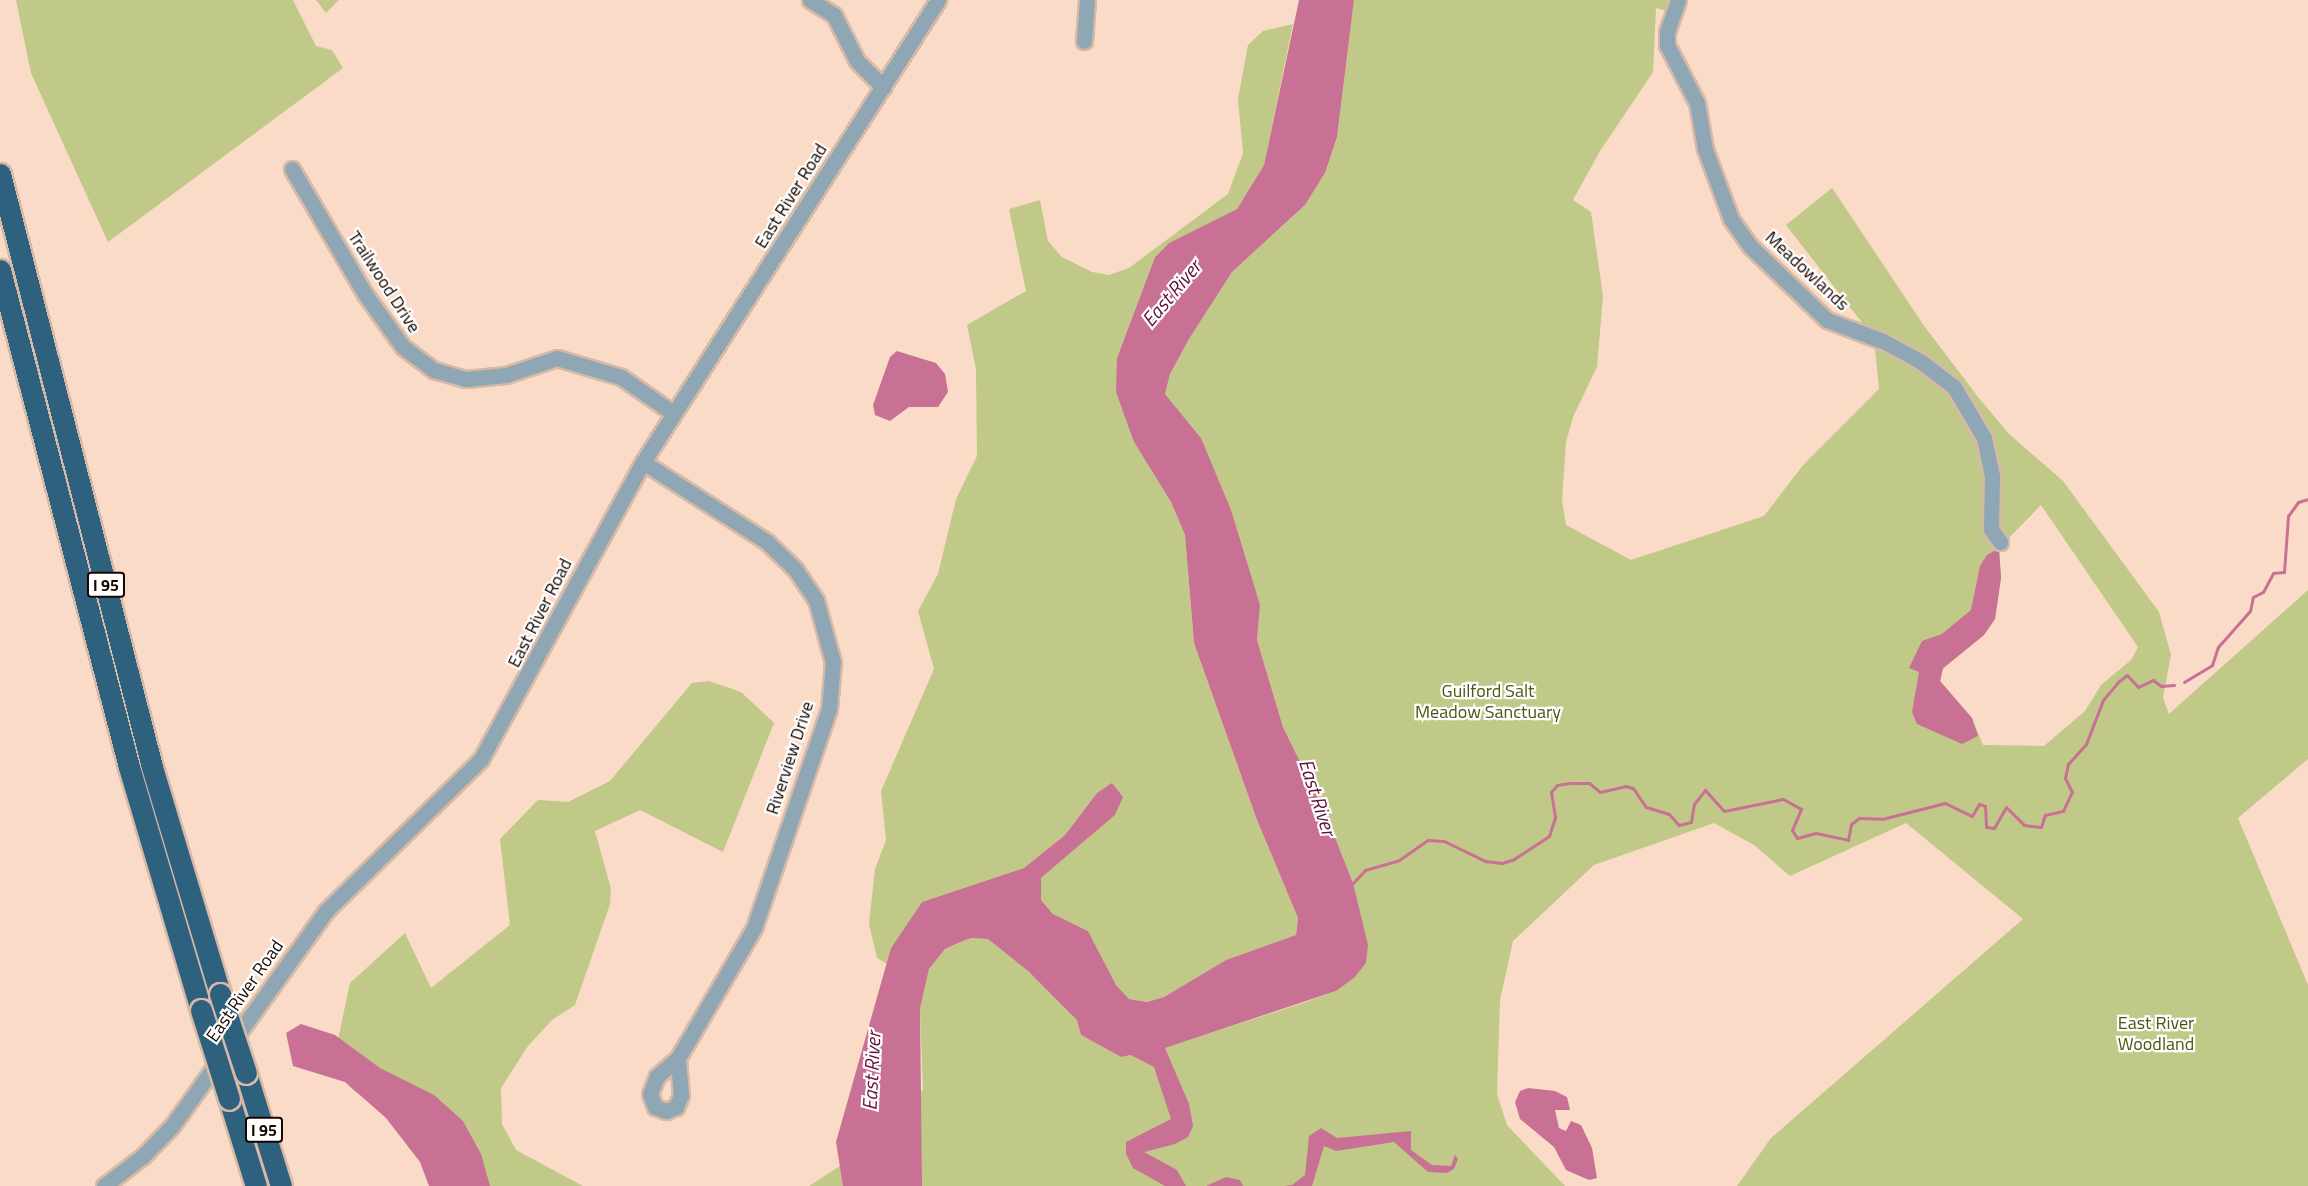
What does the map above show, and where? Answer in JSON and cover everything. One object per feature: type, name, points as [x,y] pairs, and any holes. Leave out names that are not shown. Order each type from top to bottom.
[{"type":"highway","name":"I 95","points":[[0,174],[152,767],[220,994],[281,1186]]},
{"type":"highway","name":"I 95","points":[[0,270],[129,767],[256,1186]]},
{"type":"street","points":[[810,0],[834,15],[857,61],[883,87]]},
{"type":"street","points":[[1084,40],[1087,0]]},
{"type":"street","name":"Meadowlands","points":[[1678,0],[1667,32],[1667,45],[1697,103],[1708,159],[1731,219],[1756,252],[1827,320],[1883,341],[1920,361],[1954,387],[1984,438],[1992,477],[1990,519],[2000,542]]},
{"type":"street","name":"East River Road","points":[[104,1186],[143,1156],[172,1126],[326,911],[481,759],[643,462],[883,87],[933,2]]},
{"type":"street","name":"Trailwood Drive","points":[[292,170],[365,294],[403,347],[434,370],[476,378],[506,375],[557,358],[621,377],[673,413]]},
{"type":"street","name":"Riverview Drive","points":[[643,462],[767,542],[795,569],[816,600],[833,662],[829,709],[754,928],[678,1058]]},
{"type":"green space","points":[[16,0],[293,0],[316,46],[332,50],[343,68],[108,242],[31,73]]},
{"type":"green space","points":[[316,0],[339,0],[326,13]]},
{"type":"green space","name":"Guilford Salt Meadow Sanctuary","points":[[1354,0],[1678,0],[1673,13],[1656,8],[1653,72],[1600,151],[1573,200],[1591,212],[1603,296],[1597,367],[1573,417],[1566,442],[1562,500],[1566,525],[1631,560],[1764,516],[1804,464],[1879,389],[1874,338],[1786,225],[1832,188],[1922,323],[1978,397],[2009,434],[2063,481],[2159,612],[2171,655],[2163,698],[2169,714],[2308,590],[2308,759],[2238,818],[2308,985],[2308,1186],[1737,1186],[1771,1138],[2023,919],[1906,823],[1790,876],[1754,845],[1714,823],[1594,865],[1513,941],[1500,1000],[1497,1094],[1507,1125],[1565,1186],[809,1186],[849,1160],[923,1090],[920,1009],[929,969],[945,949],[971,938],[988,939],[1028,971],[1078,1020],[1081,1035],[1121,1057],[1164,1048],[1303,1003],[1336,991],[1354,978],[1353,883],[1327,817],[1283,727],[1257,640],[1260,605],[1201,438],[1165,394],[1170,374],[1189,339],[1232,272],[1305,205],[1325,173],[1337,137]],"holes":[[[2041,505],[2138,647],[2131,660],[2101,685],[2085,711],[2044,746],[1983,745],[1972,718],[1940,681],[1943,669],[1984,635],[1995,619],[2001,578],[1999,548]]]},
{"type":"green space","points":[[1293,24],[1264,165],[1237,209],[1169,243],[1155,257],[1117,358],[1134,442],[1171,502],[1185,535],[1194,643],[1257,820],[1298,918],[1296,935],[1226,960],[1164,997],[1147,1002],[1129,999],[1116,985],[1088,931],[1053,914],[1041,900],[1041,878],[1115,815],[1097,793],[1065,835],[1024,868],[922,902],[891,948],[887,964],[877,958],[869,924],[875,869],[886,840],[881,791],[934,669],[918,611],[938,574],[956,499],[977,456],[976,369],[967,325],[1026,291],[1009,209],[1040,200],[1048,241],[1062,257],[1092,272],[1109,275],[1129,268],[1228,194],[1243,153],[1238,99],[1248,45],[1263,31]]},
{"type":"green space","points":[[709,681],[741,692],[774,723],[723,852],[640,810],[595,831],[611,889],[610,904],[575,1005],[552,1020],[528,1046],[501,1088],[502,1124],[516,1150],[583,1186],[457,1186],[382,1108],[354,1091],[332,1068],[350,983],[405,933],[431,988],[510,925],[500,839],[538,800],[568,802],[610,781],[692,683]]},
{"type":"water","name":"East River","points":[[1299,0],[1354,0],[1337,137],[1325,173],[1305,205],[1232,272],[1189,339],[1170,374],[1165,394],[1201,438],[1231,510],[1260,605],[1257,640],[1283,727],[1327,817],[1353,883],[1368,945],[1366,963],[1354,978],[1336,991],[1165,1048],[1189,1104],[1193,1126],[1188,1137],[1175,1144],[1144,1152],[1177,1170],[1186,1186],[1165,1186],[1133,1168],[1126,1154],[1126,1142],[1171,1119],[1154,1067],[1131,1055],[1121,1057],[1081,1035],[1077,1020],[1028,971],[988,939],[971,938],[956,944],[945,949],[929,969],[920,1009],[922,1186],[843,1186],[836,1142],[891,948],[922,902],[1024,868],[1065,835],[1097,793],[1112,783],[1123,797],[1115,815],[1041,878],[1041,900],[1053,914],[1088,931],[1116,985],[1129,999],[1147,1002],[1164,997],[1226,960],[1296,935],[1298,918],[1257,820],[1194,643],[1185,535],[1171,502],[1134,442],[1116,392],[1117,358],[1155,257],[1169,243],[1237,209],[1264,165]]},
{"type":"water","points":[[897,351],[936,363],[945,374],[948,392],[938,407],[909,407],[890,421],[875,415],[873,405],[890,357]]},
{"type":"water","points":[[1999,548],[2001,578],[1995,619],[1984,635],[1943,668],[1940,681],[1972,718],[1978,736],[1962,744],[1917,724],[1912,712],[1919,672],[1909,668],[1922,641],[1942,634],[1971,610],[1980,566],[1987,555]]},
{"type":"water","points":[[301,1024],[335,1035],[380,1068],[434,1095],[463,1121],[481,1154],[490,1186],[429,1186],[420,1162],[386,1118],[345,1082],[293,1066],[286,1033]]},
{"type":"water","points":[[1528,1088],[1555,1091],[1567,1097],[1570,1110],[1555,1110],[1559,1128],[1566,1131],[1571,1121],[1581,1125],[1592,1148],[1597,1178],[1589,1180],[1566,1170],[1554,1147],[1520,1119],[1515,1102],[1520,1091]]},
{"type":"water","points":[[1321,1128],[1337,1138],[1411,1131],[1411,1150],[1432,1165],[1451,1166],[1455,1155],[1458,1159],[1454,1169],[1447,1173],[1428,1172],[1394,1142],[1336,1151],[1324,1146],[1312,1186],[1283,1186],[1292,1185],[1305,1175],[1309,1136]]},
{"type":"water","points":[[1226,1177],[1240,1180],[1243,1186],[1206,1186]]},
{"type":"waterway","points":[[2184,682],[2212,665],[2218,647],[2250,611],[2253,597],[2263,592],[2273,573],[2284,572],[2288,516],[2298,502],[2308,499]]},
{"type":"waterway","points":[[1352,884],[1365,870],[1399,860],[1428,840],[1444,841],[1485,861],[1502,863],[1514,859],[1549,836],[1555,817],[1551,792],[1557,785],[1570,783],[1589,783],[1600,792],[1625,786],[1633,788],[1646,807],[1669,814],[1679,825],[1691,822],[1694,804],[1705,790],[1724,811],[1783,799],[1801,809],[1792,830],[1797,838],[1816,833],[1848,840],[1851,824],[1859,818],[1882,819],[1945,803],[1972,816],[1979,804],[1985,806],[1986,827],[1994,828],[2006,807],[2024,825],[2041,827],[2045,815],[2063,811],[2072,792],[2065,778],[2068,764],[2086,744],[2103,700],[2118,682],[2127,675],[2138,687],[2153,680],[2161,686],[2174,685]]},
{"type":"park label","name":"East River Woodland","points":[[2156,1034]]}]
